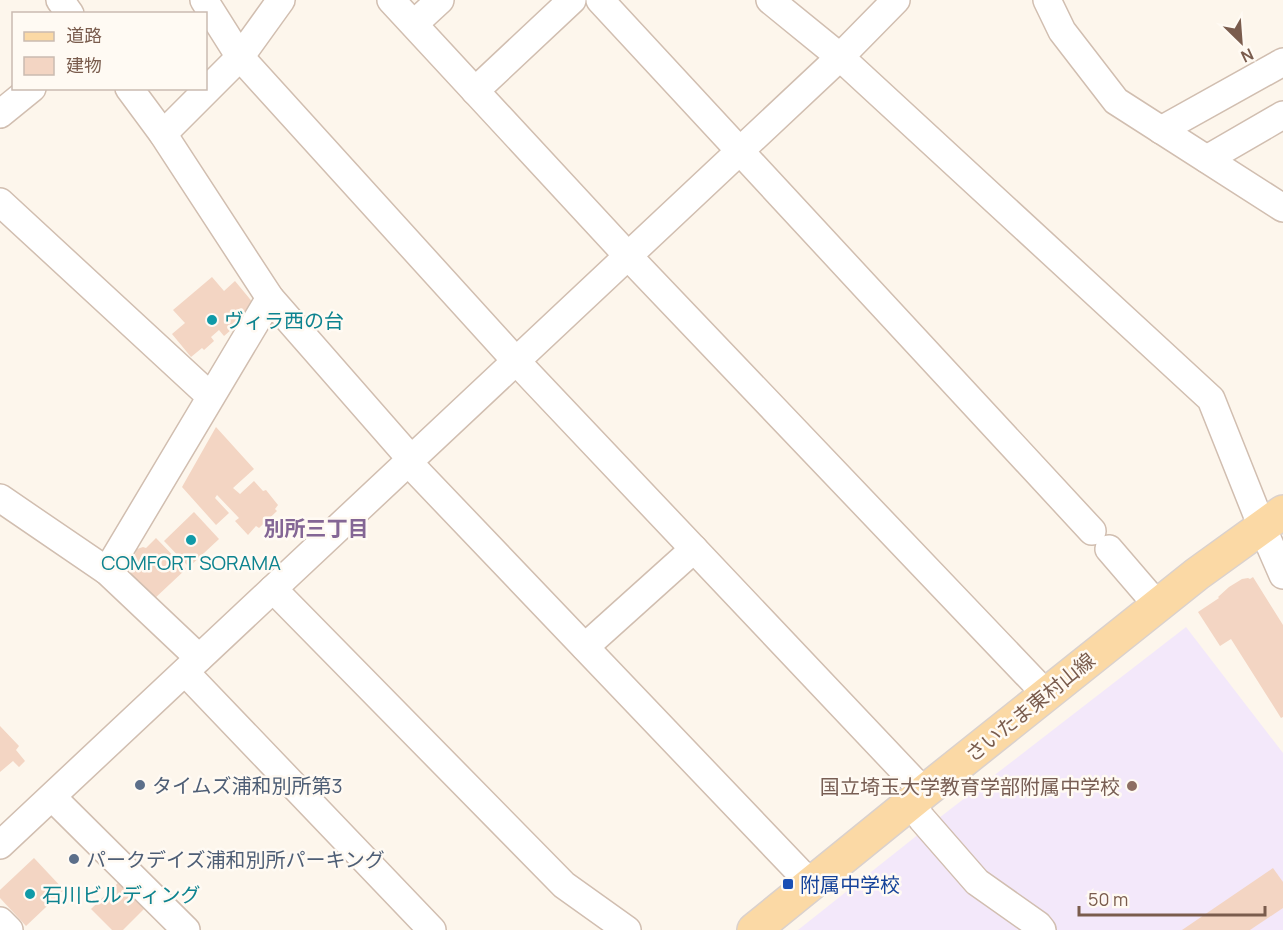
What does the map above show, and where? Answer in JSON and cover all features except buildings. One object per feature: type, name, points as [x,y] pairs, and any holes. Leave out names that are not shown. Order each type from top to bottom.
[{"type":"main road","name":"さいたま東村山線","points":[[754,930],[1197,574],[1272,519]]},
{"type":"street","points":[[204,0],[240,57],[516,361],[694,549],[917,798],[922,819],[977,882],[1042,930]]},
{"type":"street","points":[[163,134],[240,57],[281,0]]},
{"type":"street","points":[[392,0],[628,256],[1046,694]]},
{"type":"street","points":[[414,24],[441,0]]},
{"type":"street","points":[[475,91],[572,0]]},
{"type":"street","points":[[600,0],[1101,540],[1158,606]]},
{"type":"street","points":[[770,0],[840,57],[1211,399],[1272,519],[1283,575]]},
{"type":"street","points":[[0,845],[840,57],[896,0]]},
{"type":"street","points":[[1047,0],[1062,31],[1116,101],[1283,208]]},
{"type":"street","points":[[1161,130],[1283,63]]},
{"type":"street","points":[[0,114],[30,90]]},
{"type":"street","points":[[130,90],[163,134],[270,298],[410,461],[811,884]]},
{"type":"street","points":[[1207,159],[1283,115]]},
{"type":"street","points":[[0,202],[210,396]]},
{"type":"street","points":[[107,572],[270,298]]},
{"type":"street","points":[[4,508],[107,572],[431,929]]},
{"type":"street","points":[[585,647],[694,549]]},
{"type":"street","points":[[273,589],[564,885],[627,930]]},
{"type":"street","points":[[52,796],[186,930]]},
{"type":"street","points":[[0,921],[9,930]]},
{"type":"shaded area","name":"国立埼玉大学教育学部附属中学校","points":[[1186,627],[1283,753],[1283,930],[798,930],[939,818]]},
{"type":"place","name":"ヴィラ西の台","points":[[212,320]]},
{"type":"place","name":"COMFORT SORAMA","points":[[191,540]]},
{"type":"place","name":"タイムズ浦和別所第3","points":[[140,785]]},
{"type":"place","name":"国立埼玉大学教育学部附属中学校","points":[[1132,786]]},
{"type":"place","name":"パークデイズ浦和別所パーキング","points":[[74,859]]},
{"type":"place","name":"附属中学校","points":[[788,884]]},
{"type":"place","name":"石川ビルディング","points":[[30,894]]},
{"type":"district","name":"別所三丁目","points":[[316,528]]}]
